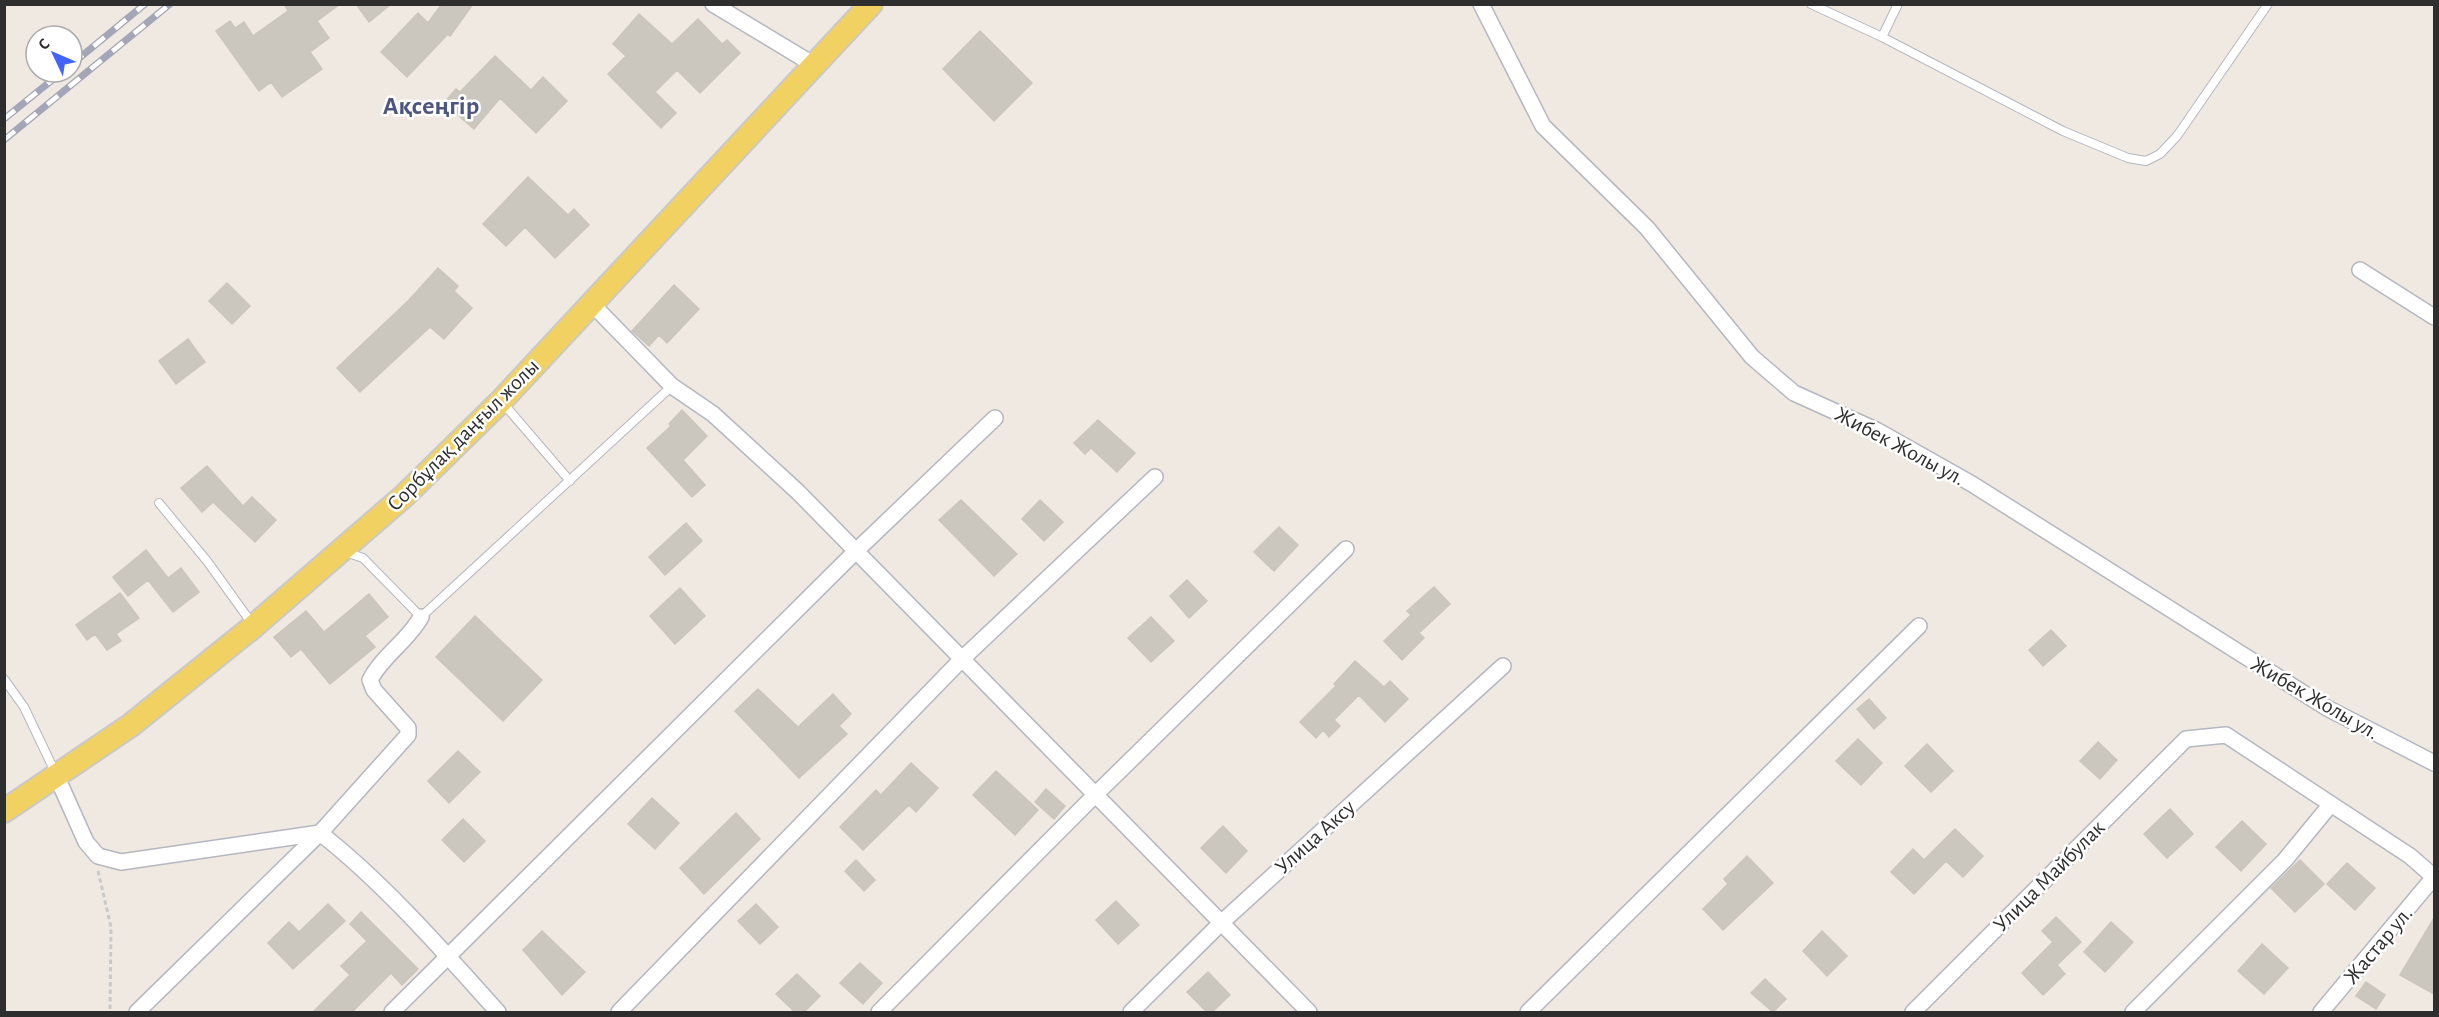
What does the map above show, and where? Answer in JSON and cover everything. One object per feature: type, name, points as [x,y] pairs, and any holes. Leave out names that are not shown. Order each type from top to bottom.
[{"type":"main road","name":"Сорбұлақ даңғыл жолы","points":[[4,811],[131,725],[254,626],[404,496],[501,401],[871,4]]},
{"type":"street","points":[[713,4],[732,18],[814,65]]},
{"type":"street","name":"Жибек Жолы ул.","points":[[1481,4],[1543,126],[1647,228],[1752,357],[1794,393],[1878,431],[1963,479],[2327,708],[2434,764]]},
{"type":"street","points":[[2360,270],[2434,317]]},
{"type":"street","points":[[591,303],[672,386],[713,414],[798,492],[1309,1012]]},
{"type":"street","points":[[392,1012],[856,551],[995,418]]},
{"type":"street","points":[[619,1012],[962,659],[1155,477]]},
{"type":"street","points":[[879,1012],[1095,795],[1346,549]]},
{"type":"street","points":[[137,1012],[320,833],[408,735],[408,728],[374,690],[370,680],[375,670],[412,633],[422,617]]},
{"type":"street","points":[[1528,1012],[1919,626]]},
{"type":"street","name":"Улица Аксу","points":[[1131,1012],[1221,923],[1503,666]]},
{"type":"street","name":"Улица Майбулак","points":[[1913,1012],[2186,739],[2226,735],[2331,804]]},
{"type":"street","points":[[56,775],[86,842],[98,856],[121,862],[320,833],[340,849],[448,957],[498,1012]]},
{"type":"street","points":[[2133,1012],[2285,860],[2331,804],[2410,856],[2434,877]]},
{"type":"street","name":"Жастар ул.","points":[[2321,1012],[2434,877]]},
{"type":"lane","points":[[1811,4],[1882,37],[2063,131],[2128,158],[2146,161],[2160,154],[2177,136],[2268,4]]},
{"type":"lane","points":[[1882,37],[1898,4]]},
{"type":"lane","points":[[342,550],[363,558],[422,617],[672,386]]},
{"type":"lane","points":[[501,401],[570,481]]},
{"type":"lane","points":[[159,503],[207,561],[254,626]]},
{"type":"lane","points":[[4,679],[24,707],[56,775]]},
{"type":"path","points":[[86,842],[109,913],[110,1012]]},
{"type":"building","points":[[284,4],[340,4],[317,21],[329,38],[310,52],[322,69],[282,97],[271,82],[259,91],[216,31],[230,21],[235,28],[244,22],[253,36],[288,11]]},
{"type":"building","points":[[356,4],[391,4],[369,22]]},
{"type":"building","points":[[442,4],[473,4],[450,36],[448,34],[407,77],[381,52],[418,13],[428,23]]},
{"type":"building","points":[[639,14],[672,44],[698,19],[722,44],[727,40],[740,53],[700,93],[677,70],[655,92],[676,113],[661,128],[608,74],[626,56],[613,44]]},
{"type":"building","points":[[980,31],[1032,83],[994,121],[943,69]]},
{"type":"building","points":[[495,56],[531,90],[543,77],[567,101],[536,133],[500,98],[474,129],[444,103],[456,89],[460,92]]},
{"type":"building","points":[[528,177],[568,215],[574,209],[589,225],[555,258],[525,227],[506,246],[483,224]]},
{"type":"building","points":[[438,268],[458,286],[454,291],[472,308],[444,339],[430,327],[360,392],[337,368],[408,301]]},
{"type":"building","points":[[227,283],[250,306],[232,324],[209,301]]},
{"type":"building","points":[[674,285],[699,309],[667,343],[659,335],[649,346],[632,331]]},
{"type":"building","points":[[188,339],[205,362],[176,384],[159,361]]},
{"type":"building","points":[[682,410],[707,436],[683,460],[705,485],[692,497],[647,448],[671,426],[669,424]]},
{"type":"building","points":[[1098,420],[1135,453],[1117,472],[1091,448],[1085,454],[1074,443]]},
{"type":"building","points":[[207,466],[243,506],[252,497],[276,520],[255,542],[213,502],[202,512],[181,488]]},
{"type":"building","points":[[961,500],[1017,554],[994,576],[939,520]]},
{"type":"building","points":[[1040,500],[1063,522],[1044,541],[1022,519]]},
{"type":"building","points":[[686,523],[702,541],[665,575],[649,557]]},
{"type":"building","points":[[1279,527],[1298,545],[1274,571],[1254,552]]},
{"type":"building","points":[[146,550],[168,578],[181,568],[199,592],[173,612],[148,580],[128,596],[113,577]]},
{"type":"building","points":[[1187,580],[1207,601],[1189,618],[1170,596]]},
{"type":"building","points":[[1434,587],[1450,604],[1419,633],[1424,638],[1402,660],[1384,641],[1411,615],[1407,611]]},
{"type":"building","points":[[680,588],[705,616],[675,644],[650,616]]},
{"type":"building","points":[[120,593],[139,618],[116,634],[121,641],[107,650],[95,634],[87,640],[76,625]]},
{"type":"building","points":[[369,594],[388,617],[365,636],[375,647],[330,684],[301,649],[291,657],[274,637],[306,611],[324,632]]},
{"type":"building","points":[[475,616],[542,680],[503,721],[436,657]]},
{"type":"building","points":[[1151,617],[1174,641],[1151,662],[1128,638]]},
{"type":"building","points":[[2051,630],[2066,646],[2043,666],[2029,650]]},
{"type":"building","points":[[1355,661],[1384,687],[1390,681],[1408,699],[1385,722],[1359,695],[1334,720],[1340,726],[1329,737],[1323,730],[1316,738],[1300,722],[1336,686],[1334,684]]},
{"type":"building","points":[[758,689],[798,727],[833,694],[851,714],[839,726],[847,734],[799,778],[735,711]]},
{"type":"building","points":[[1869,699],[1886,718],[1874,729],[1857,709]]},
{"type":"building","points":[[1858,739],[1882,763],[1861,785],[1836,761]]},
{"type":"building","points":[[2098,742],[2117,760],[2100,779],[2080,761]]},
{"type":"building","points":[[1927,744],[1953,771],[1931,792],[1905,766]]},
{"type":"building","points":[[458,751],[480,772],[449,803],[428,781]]},
{"type":"building","points":[[911,763],[938,788],[916,812],[909,805],[863,850],[840,827],[876,790],[881,795]]},
{"type":"building","points":[[996,771],[1038,810],[1015,835],[973,795]]},
{"type":"building","points":[[1046,789],[1065,806],[1054,819],[1035,802]]},
{"type":"building","points":[[652,798],[679,823],[655,849],[628,824]]},
{"type":"building","points":[[2170,809],[2193,834],[2167,858],[2144,834]]},
{"type":"building","points":[[736,813],[760,839],[704,894],[680,868]]},
{"type":"building","points":[[463,819],[485,841],[464,862],[442,840]]},
{"type":"building","points":[[2242,821],[2266,844],[2241,871],[2216,847]]},
{"type":"building","points":[[1223,826],[1247,851],[1226,873],[1201,848]]},
{"type":"building","points":[[1955,829],[1983,856],[1963,877],[1946,861],[1914,894],[1891,872],[1913,849],[1924,860]]},
{"type":"building","points":[[1747,856],[1773,883],[1723,930],[1703,909],[1728,884],[1724,879]]},
{"type":"building","points":[[856,860],[875,880],[864,891],[845,871]]},
{"type":"building","points":[[2300,860],[2324,884],[2295,912],[2271,888]]},
{"type":"building","points":[[2347,863],[2375,888],[2355,910],[2327,884]]},
{"type":"building","points":[[1116,901],[1139,925],[1118,944],[1096,920]]},
{"type":"building","points":[[328,904],[345,921],[293,969],[268,943],[289,922],[299,932]]},
{"type":"building","points":[[756,904],[778,927],[760,944],[738,921]]},
{"type":"building","points":[[361,912],[418,969],[402,985],[391,973],[352,1012],[313,1012],[350,975],[341,966],[367,941],[350,924]]},
{"type":"building","points":[[2056,917],[2081,942],[2057,965],[2065,974],[2043,995],[2022,973],[2053,942],[2042,931]]},
{"type":"building","points":[[2434,918],[2434,994],[2400,975]]},
{"type":"building","points":[[2111,922],[2133,942],[2105,972],[2084,952]]},
{"type":"building","points":[[542,931],[585,972],[562,995],[523,950]]},
{"type":"building","points":[[1822,931],[1847,956],[1827,976],[1803,951]]},
{"type":"building","points":[[2262,944],[2288,968],[2264,994],[2238,971]]},
{"type":"building","points":[[860,963],[882,983],[863,1004],[840,983]]},
{"type":"building","points":[[1208,972],[1230,995],[1212,1012],[1207,1012],[1187,992]]},
{"type":"building","points":[[797,974],[820,996],[804,1012],[795,1012],[776,994]]},
{"type":"building","points":[[1765,979],[1786,999],[1773,1012],[1751,993]]},
{"type":"building","points":[[2366,982],[2385,995],[2376,1009],[2356,996]]},
{"type":"railway","points":[[84,54],[145,4]]},
{"type":"railway","points":[[4,140],[170,4]]},
{"type":"railway","points":[[4,119],[47,84]]},
{"type":"district","name":"Ақсеңгір","points":[[431,106]]}]
